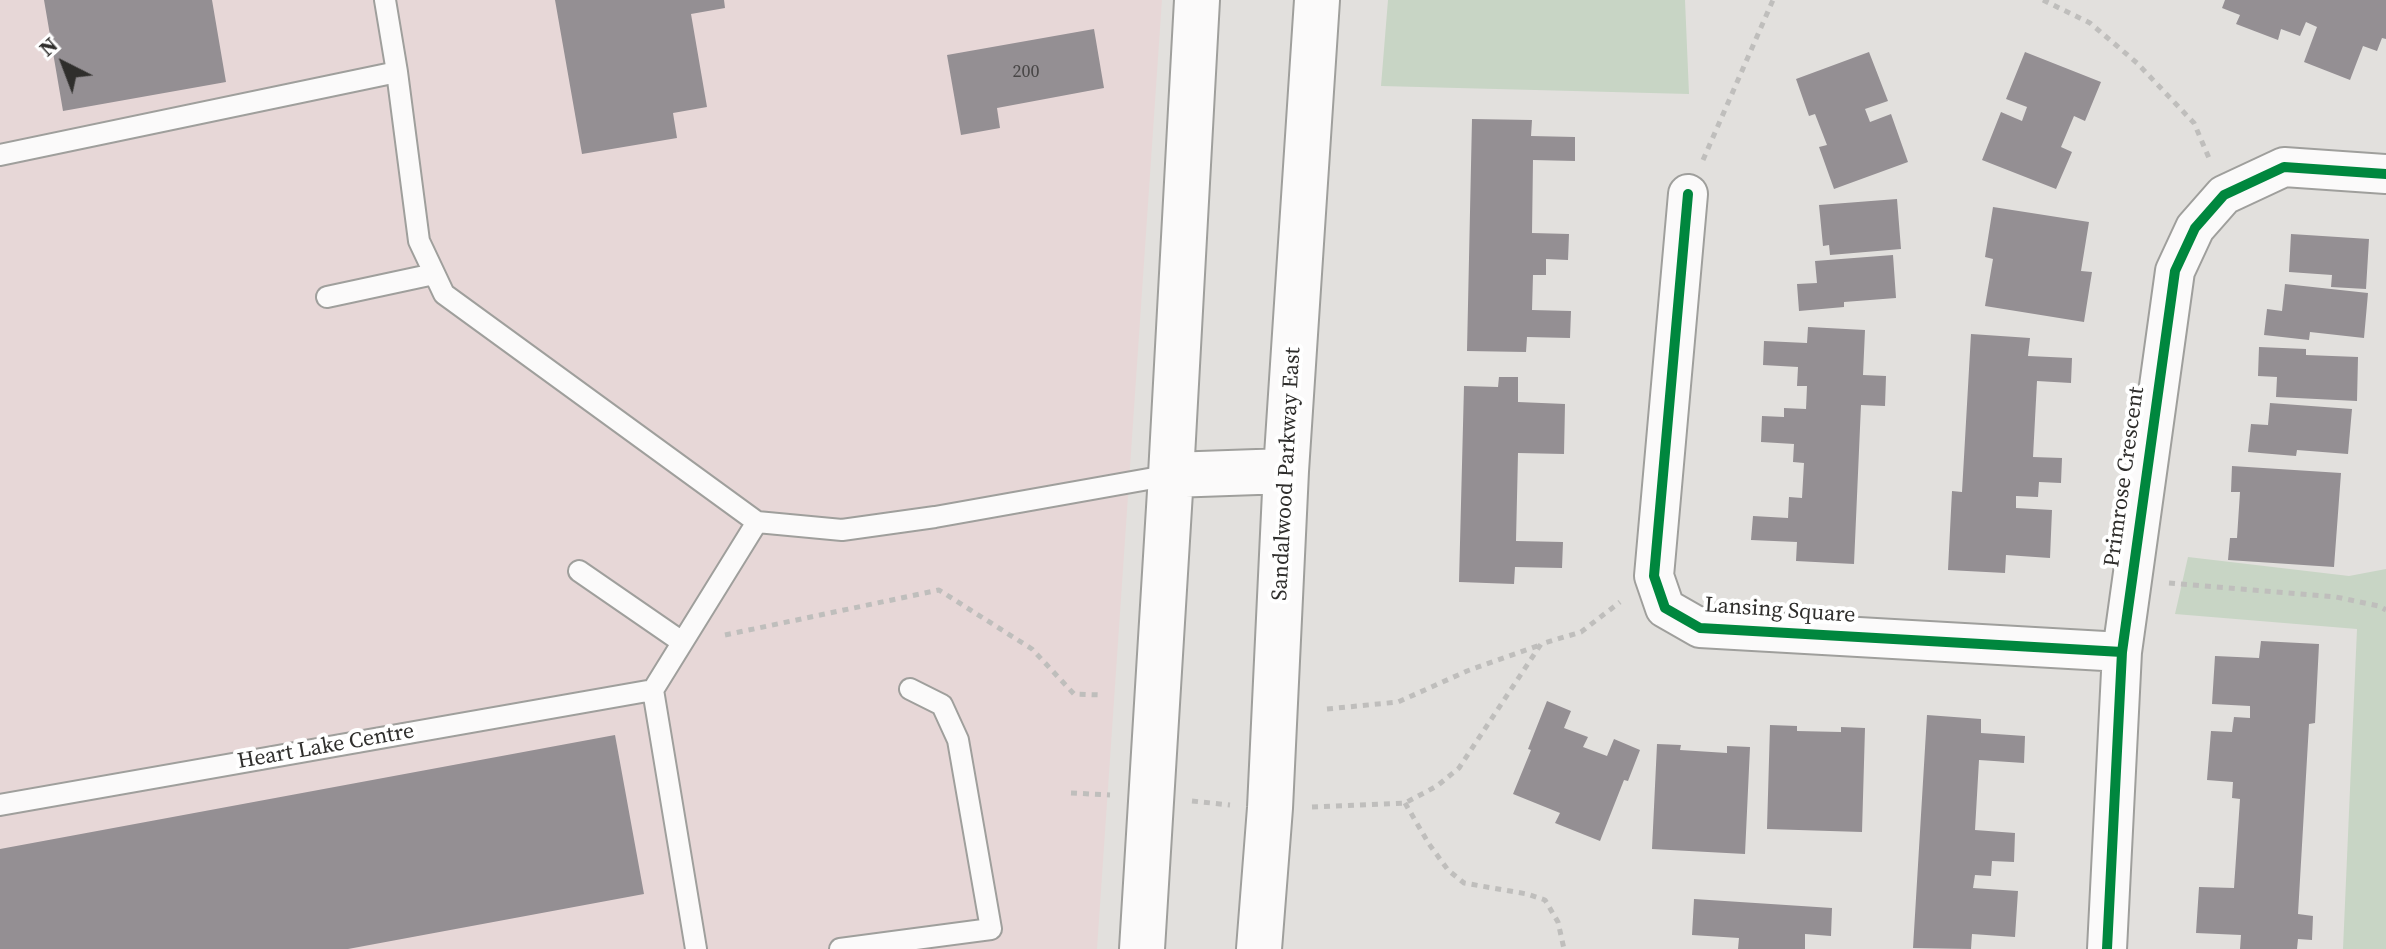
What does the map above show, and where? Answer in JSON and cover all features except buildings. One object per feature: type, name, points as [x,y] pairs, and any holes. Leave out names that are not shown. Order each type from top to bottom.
[{"type":"main road","points":[[1142,949],[1197,0]]},
{"type":"main road","name":"Sandalwood Parkway East","points":[[1259,949],[1317,0]]},
{"type":"main road","points":[[1171,475],[1286,471]]},
{"type":"street","name":"Primrose Crescent","points":[[2107,949],[2122,652],[2175,271],[2195,228],[2224,195],[2284,167],[2386,174]]},
{"type":"street","points":[[1654,576],[1688,194]]},
{"type":"street","name":"Lansing Square","points":[[1654,576],[1665,608],[1700,628],[2122,652]]},
{"type":"lane","points":[[385,0],[419,241],[444,294],[757,522],[842,530],[935,517],[1171,475]]},
{"type":"lane","points":[[0,155],[397,72]]},
{"type":"lane","points":[[327,297],[434,274]]},
{"type":"lane","points":[[696,949],[653,690],[757,522]]},
{"type":"lane","points":[[579,571],[682,642]]},
{"type":"lane","points":[[840,949],[991,929],[958,740],[942,705],[910,689]]},
{"type":"lane","name":"Heart Lake Centre","points":[[0,805],[653,690]]},
{"type":"path","points":[[1688,194],[1773,0]]},
{"type":"path","points":[[2043,0],[2090,23],[2137,63],[2194,123],[2224,195]]},
{"type":"path","points":[[1327,709],[1398,702],[1467,671],[1581,632],[1654,576]]},
{"type":"path","points":[[2131,580],[2336,597],[2386,610]]},
{"type":"path","points":[[682,642],[724,636],[939,590],[1032,649],[1074,694],[1102,695]]},
{"type":"path","points":[[1071,793],[1270,808],[1405,803],[1437,786],[1459,768],[1541,644]]},
{"type":"path","points":[[1405,803],[1435,853],[1448,870],[1464,883],[1545,900],[1558,922],[1564,949]]},
{"type":"shaded area","points":[[0,0],[1162,0],[1097,949],[0,949]]},
{"type":"green space","points":[[1388,0],[1685,0],[1689,94],[1381,86]]},
{"type":"green space","points":[[2188,557],[2349,576],[2386,569],[2386,949],[2343,949],[2357,629],[2175,614]]},
{"type":"cycle path","points":[[2107,949],[2122,652],[2175,271],[2195,228],[2224,195],[2284,167],[2386,174]]},
{"type":"cycle path","points":[[1688,194],[1654,576],[1665,608],[1700,628],[2122,652]]}]
